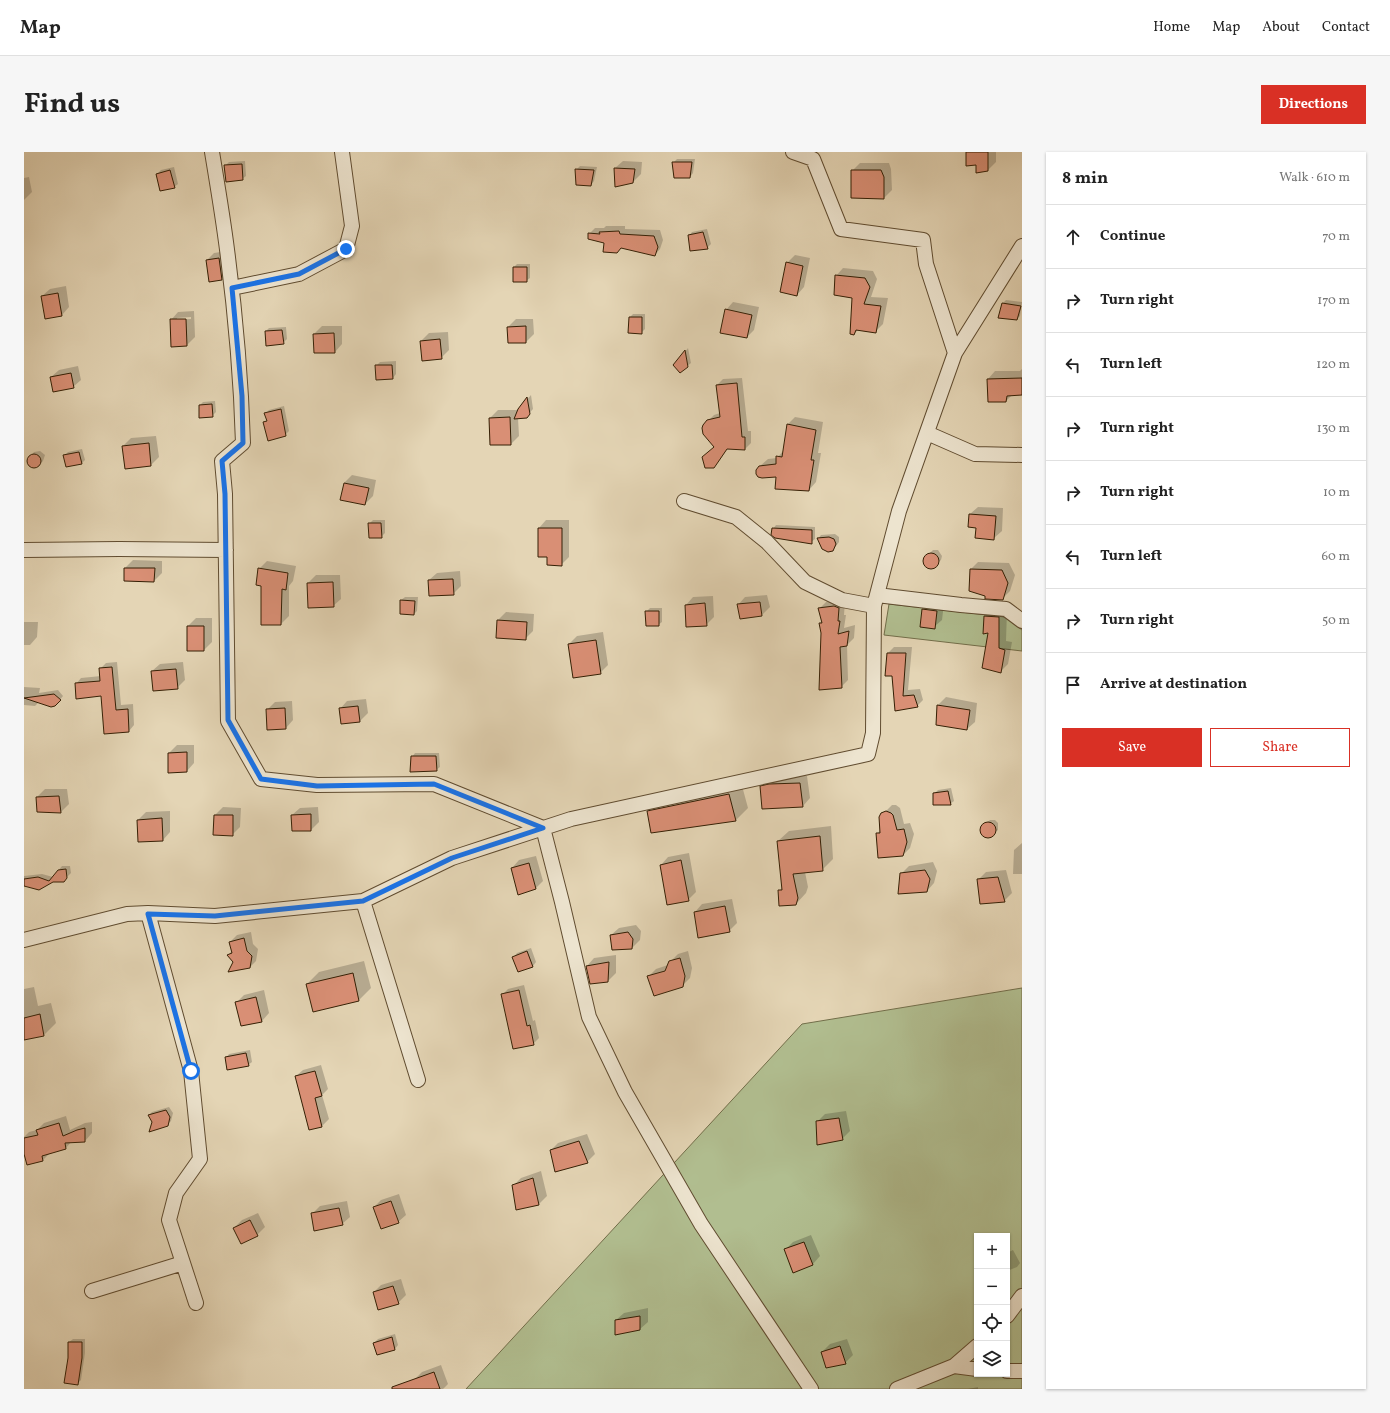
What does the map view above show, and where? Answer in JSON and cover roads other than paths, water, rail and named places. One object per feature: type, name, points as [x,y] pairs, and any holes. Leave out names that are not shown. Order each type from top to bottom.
[{"type":"street","points":[[212,152],[232,288],[242,396],[243,443],[222,461],[225,494],[228,720],[261,779],[317,786],[434,784],[543,828]]},
{"type":"street","points":[[232,288],[299,274],[346,249],[352,226],[342,152]]},
{"type":"street","points":[[793,152],[813,159],[841,229],[923,240],[926,264],[956,354]]},
{"type":"street","points":[[24,940],[127,914],[215,916],[363,901],[452,858],[571,819],[868,754],[873,733],[876,601],[899,511],[956,354],[1022,246]]},
{"type":"street","points":[[927,433],[975,454],[1022,455]]},
{"type":"street","points":[[684,501],[736,517],[767,542],[805,582],[842,600],[1006,609],[1022,621]]},
{"type":"street","points":[[24,550],[226,550]]},
{"type":"street","points":[[543,828],[589,1017],[625,1092],[701,1224],[811,1389]]},
{"type":"street","points":[[363,901],[418,1080]]},
{"type":"street","points":[[148,914],[191,1071],[200,1159],[176,1193],[169,1220],[196,1303]]},
{"type":"street","points":[[92,1291],[183,1263]]},
{"type":"street","points":[[1010,1312],[1022,1296]]},
{"type":"street","points":[[897,1389],[954,1366],[974,1349]]},
{"type":"street","points":[[954,1366],[974,1369]]},
{"type":"street","points":[[1010,1371],[1022,1371]]}]
